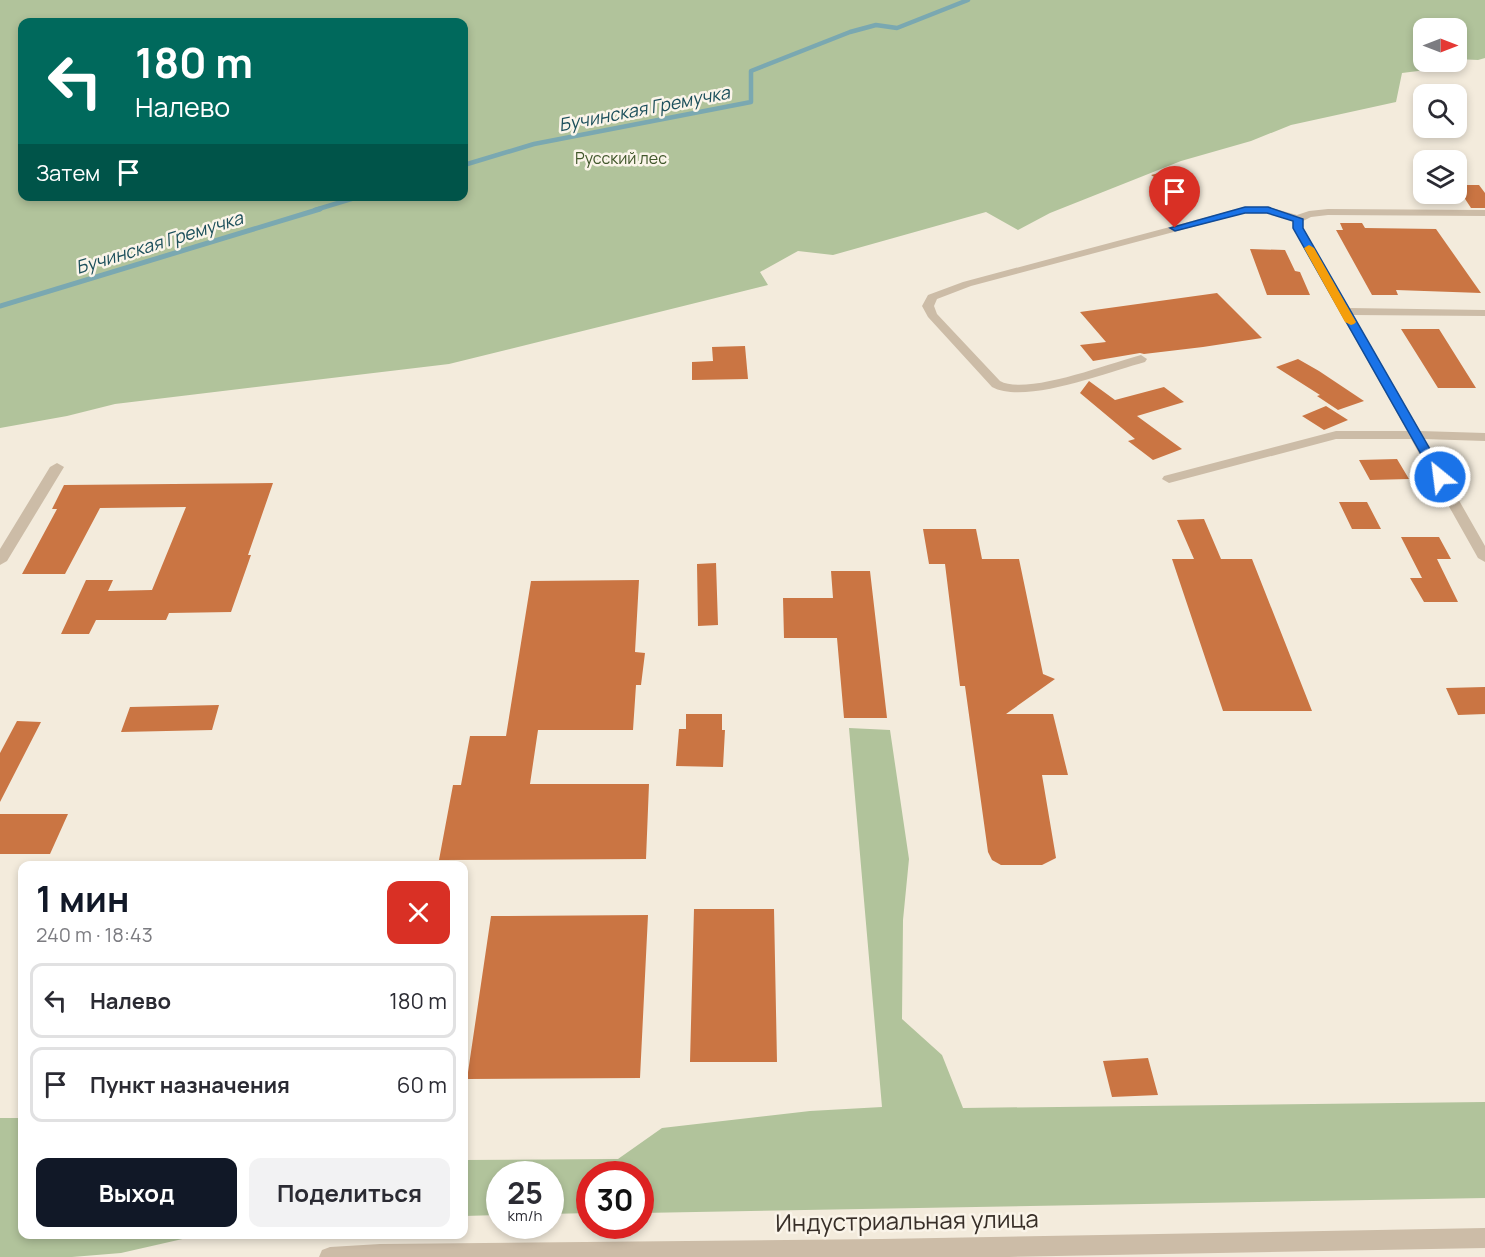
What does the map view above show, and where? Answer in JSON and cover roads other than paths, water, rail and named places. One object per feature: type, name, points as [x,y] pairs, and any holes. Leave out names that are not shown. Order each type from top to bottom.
[{"type":"street","points":[[1141,359],[1033,389],[1005,389],[996,384],[940,323],[928,306],[932,297],[968,284],[1245,210],[1268,210],[1298,219],[1310,214],[1328,212],[1485,213]]},
{"type":"street","points":[[1298,219],[1298,228],[1485,558]]},
{"type":"street","points":[[1345,311],[1485,313]]},
{"type":"street","points":[[1169,479],[1336,435],[1485,437]]},
{"type":"street","points":[[0,561],[57,467]]},
{"type":"street","name":"Индустриальная улица","points":[[330,1257],[380,1254],[882,1249],[1485,1238]]},
{"type":"waterway","name":"Бучинская Гремучка","points":[[468,164],[534,144],[751,102],[751,71],[850,32],[876,25],[897,28],[968,0]]},
{"type":"waterway","name":"Бучинская Гремучка","points":[[315,210],[345,201]]},
{"type":"waterway","name":"Бучинская Гремучка","points":[[0,306],[320,209]]},
{"type":"park label","name":"Русский лес","points":[[621,158]]}]
